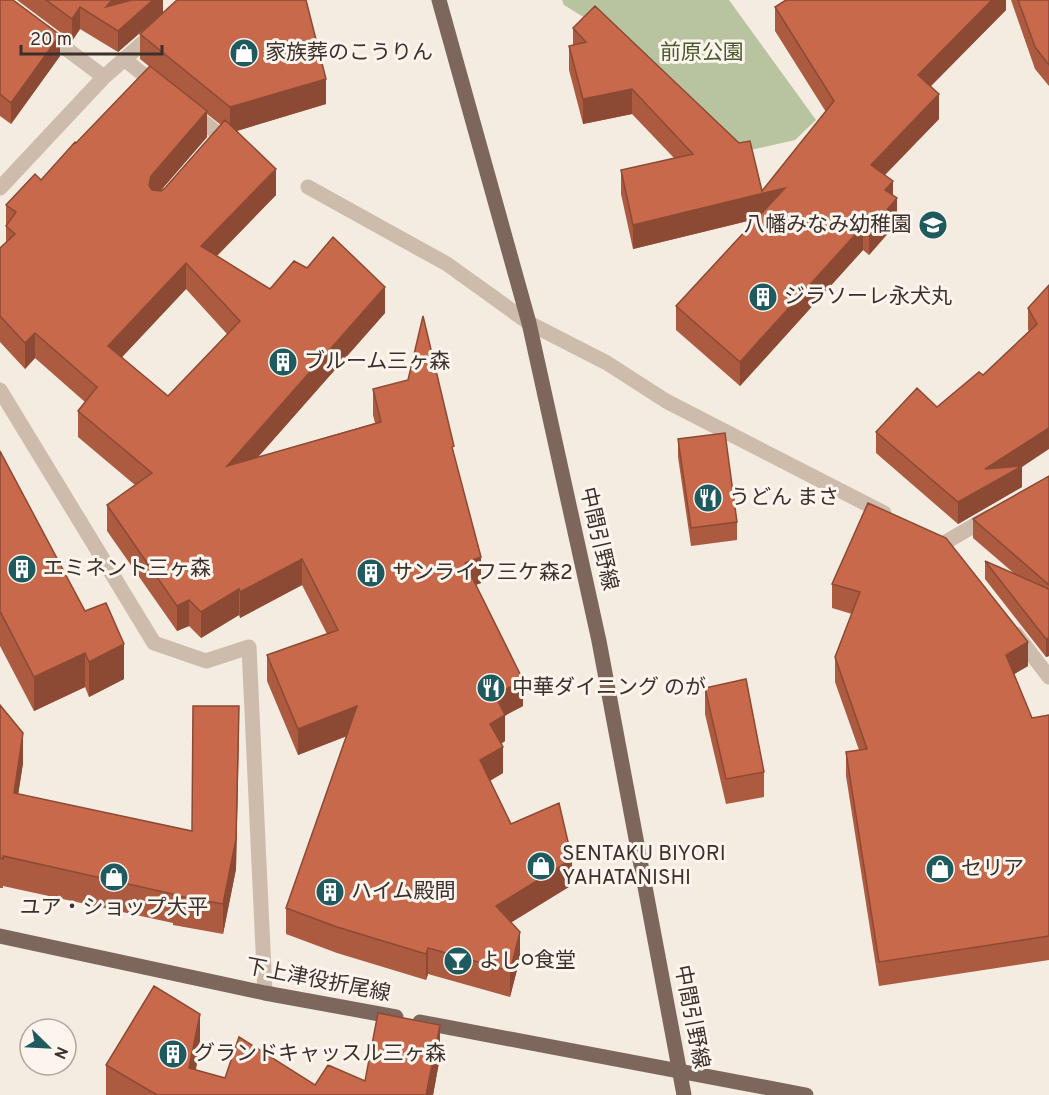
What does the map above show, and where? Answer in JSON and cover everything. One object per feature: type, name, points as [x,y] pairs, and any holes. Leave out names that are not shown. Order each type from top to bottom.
[{"type":"main road","name":"中間引野線","points":[[439,0],[529,323],[599,641],[684,1095]]},
{"type":"main road","name":"下上津役折尾線","points":[[0,936],[265,993],[806,1095]]},
{"type":"street","points":[[29,21],[104,77]]},
{"type":"street","points":[[0,188],[104,77],[167,22]]},
{"type":"street","points":[[124,59],[221,136],[206,154]]},
{"type":"street","points":[[308,187],[447,264],[529,323],[607,363],[666,401],[901,522]]},
{"type":"street","points":[[0,390],[154,643],[206,661],[249,647],[265,993]]},
{"type":"street","points":[[942,545],[1001,511]]},
{"type":"street","points":[[1006,622],[1049,677]]},
{"type":"green space","name":"前原公園","points":[[562,0],[729,0],[816,120],[795,140],[728,155],[598,26],[564,5]]},
{"type":"building","points":[[0,0],[13,0],[60,35],[11,103],[0,94]]},
{"type":"building","points":[[46,0],[112,0],[106,7],[132,0],[153,0],[118,31],[80,7],[72,19]]},
{"type":"building","name":"家族葬のこうりん","points":[[177,0],[306,0],[326,79],[230,107],[140,34]]},
{"type":"building","points":[[786,0],[992,0],[918,75],[939,94],[871,165],[893,181],[885,190],[897,198],[869,231],[863,226],[740,362],[676,306],[785,188],[633,225],[621,170],[693,154],[632,89],[583,99],[569,46],[586,42],[573,28],[595,6],[739,143],[750,141],[762,191],[834,101],[775,7]]},
{"type":"building","points":[[1018,0],[1049,0],[1049,65],[1035,47]]},
{"type":"building","points":[[150,66],[207,111],[151,176],[149,185],[152,190],[161,191],[165,188],[225,120],[276,169],[201,246],[270,289],[294,261],[307,268],[333,237],[385,287],[227,466],[381,422],[373,389],[408,380],[423,316],[454,446],[452,447],[481,557],[465,563],[523,680],[495,695],[505,715],[490,724],[503,747],[480,760],[511,824],[559,803],[572,859],[496,906],[520,932],[510,971],[428,948],[426,954],[337,927],[286,908],[357,706],[298,729],[267,655],[338,630],[302,559],[240,592],[239,589],[201,612],[189,600],[177,606],[107,505],[152,473],[78,411],[97,387],[35,333],[25,343],[0,316],[0,248],[15,234],[6,226],[16,212],[6,205],[35,174],[41,180]],"holes":[[[186,263],[240,321],[168,396],[108,346]]]},
{"type":"building","points":[[1049,285],[1049,428],[985,469],[1022,466],[958,502],[876,432],[917,388],[937,407],[979,372],[983,375],[1037,324],[1028,308]]},
{"type":"building","name":"うどん まさ","points":[[725,433],[737,522],[691,528],[678,439]]},
{"type":"building","name":"エミネント三ヶ森","points":[[0,451],[85,611],[106,603],[124,644],[89,662],[85,653],[34,677],[0,611]]},
{"type":"building","points":[[1049,476],[1049,585],[973,519]]},
{"type":"building","points":[[868,503],[946,538],[1028,642],[1006,655],[1032,718],[1049,715],[1049,936],[879,962],[846,752],[867,749],[835,657],[860,592],[832,584]]},
{"type":"building","points":[[985,561],[1049,589],[1049,638],[1046,639]]},
{"type":"building","points":[[746,679],[764,772],[726,779],[705,688]]},
{"type":"building","points":[[0,705],[23,733],[14,793],[192,831],[193,706],[239,706],[236,839],[223,904],[173,895],[3,856],[3,859],[0,858]]},
{"type":"building","points":[[154,986],[200,1014],[189,1068],[225,1078],[239,1037],[315,1085],[328,1065],[365,1081],[378,1013],[440,1025],[426,1095],[157,1095],[106,1065]]},
{"type":"place","name":"家族葬のこうりん","points":[[244,53]]},
{"type":"place","name":"八幡みなみ幼稚園","points":[[933,225]]},
{"type":"place","name":"ジラソーレ永犬丸","points":[[763,297]]},
{"type":"place","name":"ブルーム三ヶ森","points":[[283,362]]},
{"type":"place","name":"うどん まさ","points":[[708,498]]},
{"type":"place","name":"エミネント三ヶ森","points":[[22,569]]},
{"type":"place","name":"サンライフ三ケ森2","points":[[371,573]]},
{"type":"place","name":"中華ダイニング のが","points":[[491,688]]},
{"type":"place","name":"SENTAKU BIYORI YAHATANISHI","points":[[541,866]]},
{"type":"place","name":"セリア","points":[[940,869]]},
{"type":"place","name":"ユア・ショップ大平","points":[[114,877]]},
{"type":"place","name":"ハイム殿問","points":[[330,892]]},
{"type":"place","name":"よし○食堂","points":[[458,961]]},
{"type":"place","name":"グランドキャッスル三ヶ森","points":[[173,1054]]}]
